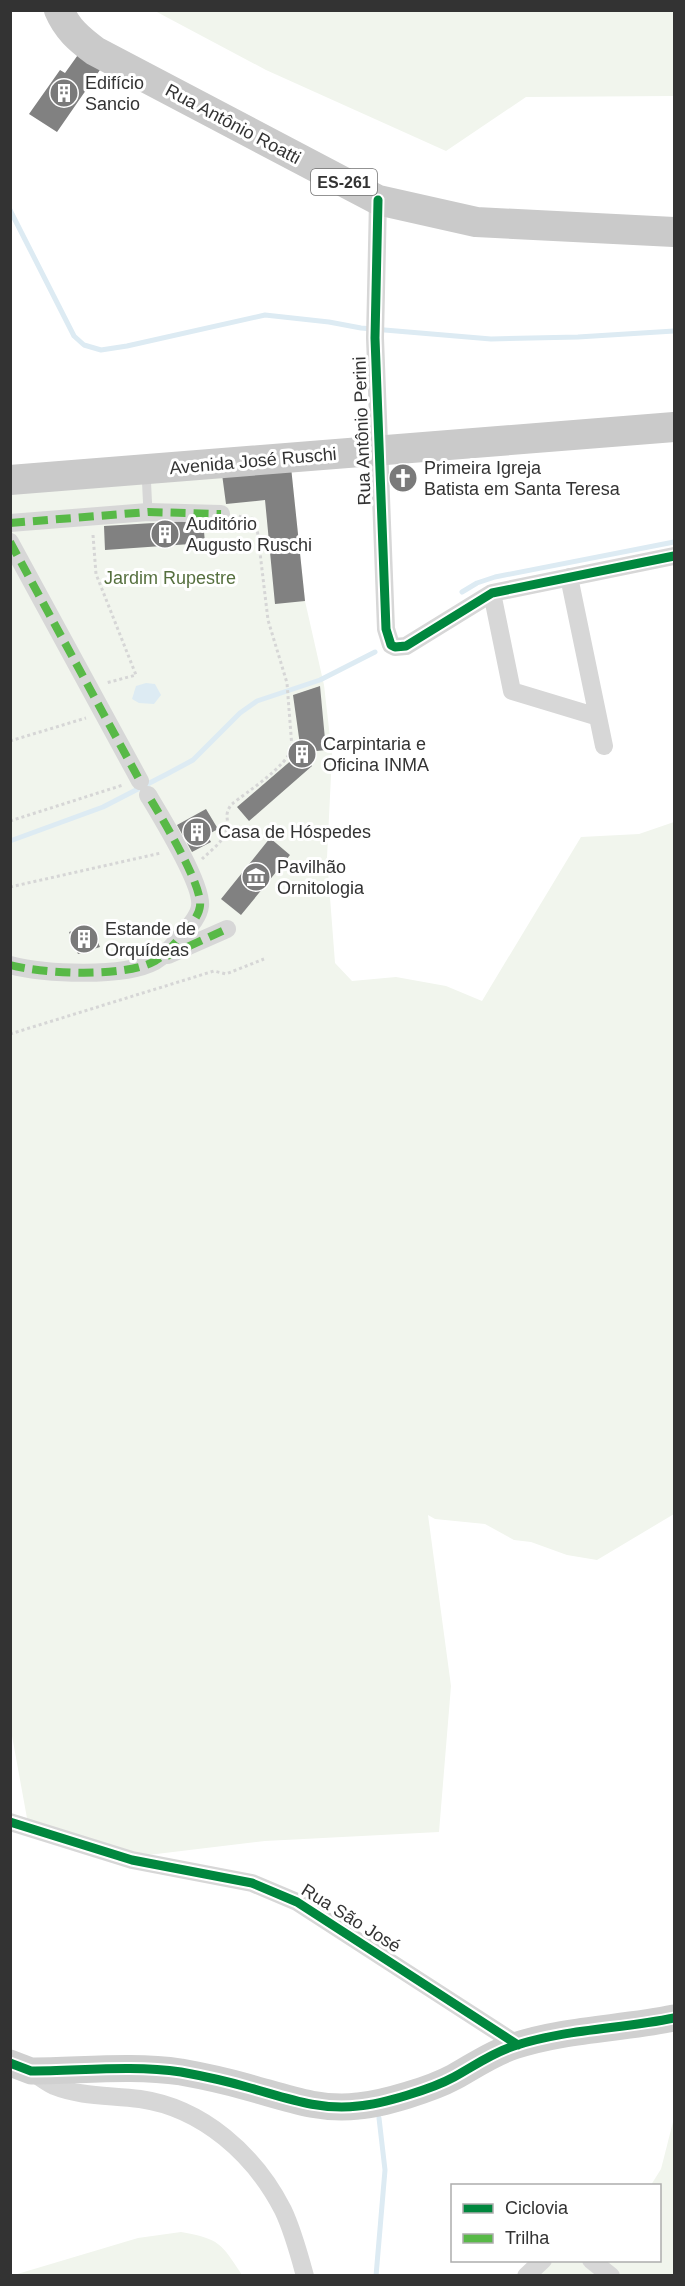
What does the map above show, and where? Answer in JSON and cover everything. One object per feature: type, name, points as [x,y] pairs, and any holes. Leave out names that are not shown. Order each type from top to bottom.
[{"type":"main road","name":"Rua Antônio Roatti","points":[[59,10],[64,22],[75,36],[95,51],[378,200],[476,222],[675,232]]},
{"type":"main road","name":"Avenida José Ruschi","points":[[10,480],[146,471],[379,449],[675,427]]},
{"type":"street","name":"Rua Antônio Perini","points":[[378,200],[375,338],[387,636],[391,645],[406,646],[492,593]]},
{"type":"street","points":[[10,523],[148,512],[221,514]]},
{"type":"street","points":[[10,542],[88,688],[179,849],[199,895],[200,908],[189,927],[156,961]]},
{"type":"street","points":[[598,717],[512,692],[492,593],[675,556]]},
{"type":"street","points":[[569,577],[604,746]]},
{"type":"street","points":[[10,965],[29,970],[99,972],[142,966],[227,929]]},
{"type":"street","name":"Rua São José","points":[[10,1821],[132,1860],[252,1883],[297,1902],[518,2045]]},
{"type":"street","points":[[21,2067],[177,2072],[219,2080],[306,2104],[326,2107],[357,2107],[386,2102],[452,2079],[499,2051],[518,2045],[562,2034],[639,2025],[675,2018]]},
{"type":"street","points":[[21,2067],[52,2085],[67,2090],[159,2103],[181,2110],[212,2127],[245,2156],[268,2185],[284,2212],[305,2276]]},
{"type":"street","points":[[526,2276],[541,2262]]},
{"type":"street","points":[[594,2262],[611,2276]]},
{"type":"lane","points":[[146,471],[148,512]]},
{"type":"path","points":[[189,871],[223,840],[227,831],[227,810],[231,804],[291,753],[292,748],[287,683],[268,620],[256,519],[221,514]]},
{"type":"path","points":[[88,688],[136,675],[96,574],[91,515]]},
{"type":"path","points":[[10,741],[102,713]]},
{"type":"path","points":[[10,821],[143,785]]},
{"type":"path","points":[[10,887],[179,849]]},
{"type":"path","points":[[10,1034],[214,971],[226,974],[264,959]]},
{"type":"green space","points":[[155,11],[674,11],[674,96],[526,97],[446,151],[266,70]]},
{"type":"green space","name":"Jardim Rupestre","points":[[291,467],[305,601],[324,685],[332,755],[327,858],[335,963],[352,981],[396,977],[446,986],[482,1001],[581,837],[639,834],[674,822],[674,1514],[597,1560],[567,1555],[531,1542],[514,1540],[485,1524],[435,1519],[428,1515],[451,1686],[439,1832],[265,1841],[148,1855],[29,1829],[10,1725],[10,489]]},
{"type":"green space","points":[[674,2118],[674,2275],[538,2276],[552,2262],[661,2262],[661,2184],[652,2184],[661,2169]]},
{"type":"green space","points":[[181,2232],[204,2237],[218,2244],[242,2275],[14,2275],[138,2238]]},
{"type":"shaded area","points":[[146,683],[155,684],[161,695],[154,704],[139,703],[132,699],[136,686]]},
{"type":"building","name":"Edifício Sancio","points":[[80,52],[102,67],[57,132],[29,114],[60,70],[65,73]]},
{"type":"building","points":[[291,467],[305,601],[275,604],[265,500],[226,504],[222,474]]},
{"type":"building","name":"Auditório Augusto Ruschi","points":[[203,520],[205,543],[105,550],[104,526]]},
{"type":"building","name":"Carpintaria e Oficina INMA","points":[[320,686],[326,750],[307,752],[304,756],[312,766],[249,821],[237,807],[301,752],[293,695]]},
{"type":"building","name":"Casa de Hóspedes","points":[[206,809],[218,829],[207,835],[211,842],[192,852],[177,825]]},
{"type":"building","name":"Pavilhão Ornitologia","points":[[270,838],[290,855],[241,915],[221,899]]},
{"type":"building","name":"Estande de Orquídeas","points":[[90,925],[100,947],[78,954],[69,932]]},
{"type":"waterway","points":[[10,210],[74,336],[84,345],[101,350],[265,315],[361,328],[491,339],[578,337],[674,331]]},
{"type":"waterway","points":[[462,592],[477,583],[495,577],[674,542]]},
{"type":"waterway","points":[[10,841],[103,807],[167,774],[193,760],[240,713],[257,701],[320,680],[375,652]]},
{"type":"waterway","points":[[376,2276],[385,2170],[379,2118]]},
{"type":"marked path","points":[[10,523],[148,512],[221,514]]},
{"type":"marked path","points":[[10,542],[140,781]]},
{"type":"marked path","points":[[10,965],[43,971],[84,973],[124,970],[155,961],[172,947],[190,926],[200,906],[195,883],[180,850],[148,795]]},
{"type":"marked path","points":[[167,956],[227,929]]},
{"type":"cycle path","points":[[378,200],[375,338],[386,629],[391,645],[406,646],[492,593],[674,556]]},
{"type":"cycle path","points":[[10,1822],[132,1860],[252,1883],[297,1902],[518,2045]]},
{"type":"cycle path","points":[[10,2063],[31,2071],[125,2069],[181,2072],[315,2105],[344,2107],[368,2105],[421,2091],[445,2082],[498,2052],[534,2040],[674,2018]]},
{"type":"place","name":"Edifício Sancio","points":[[64,93]]},
{"type":"place","name":"Primeira Igreja Batista em Santa Teresa","points":[[403,478]]},
{"type":"place","name":"Auditório Augusto Ruschi","points":[[165,534]]},
{"type":"place","name":"Carpintaria e Oficina INMA","points":[[302,754]]},
{"type":"place","name":"Casa de Hóspedes","points":[[197,832]]},
{"type":"place","name":"Pavilhão Ornitologia","points":[[256,877]]},
{"type":"place","name":"Estande de Orquídeas","points":[[84,939]]}]
